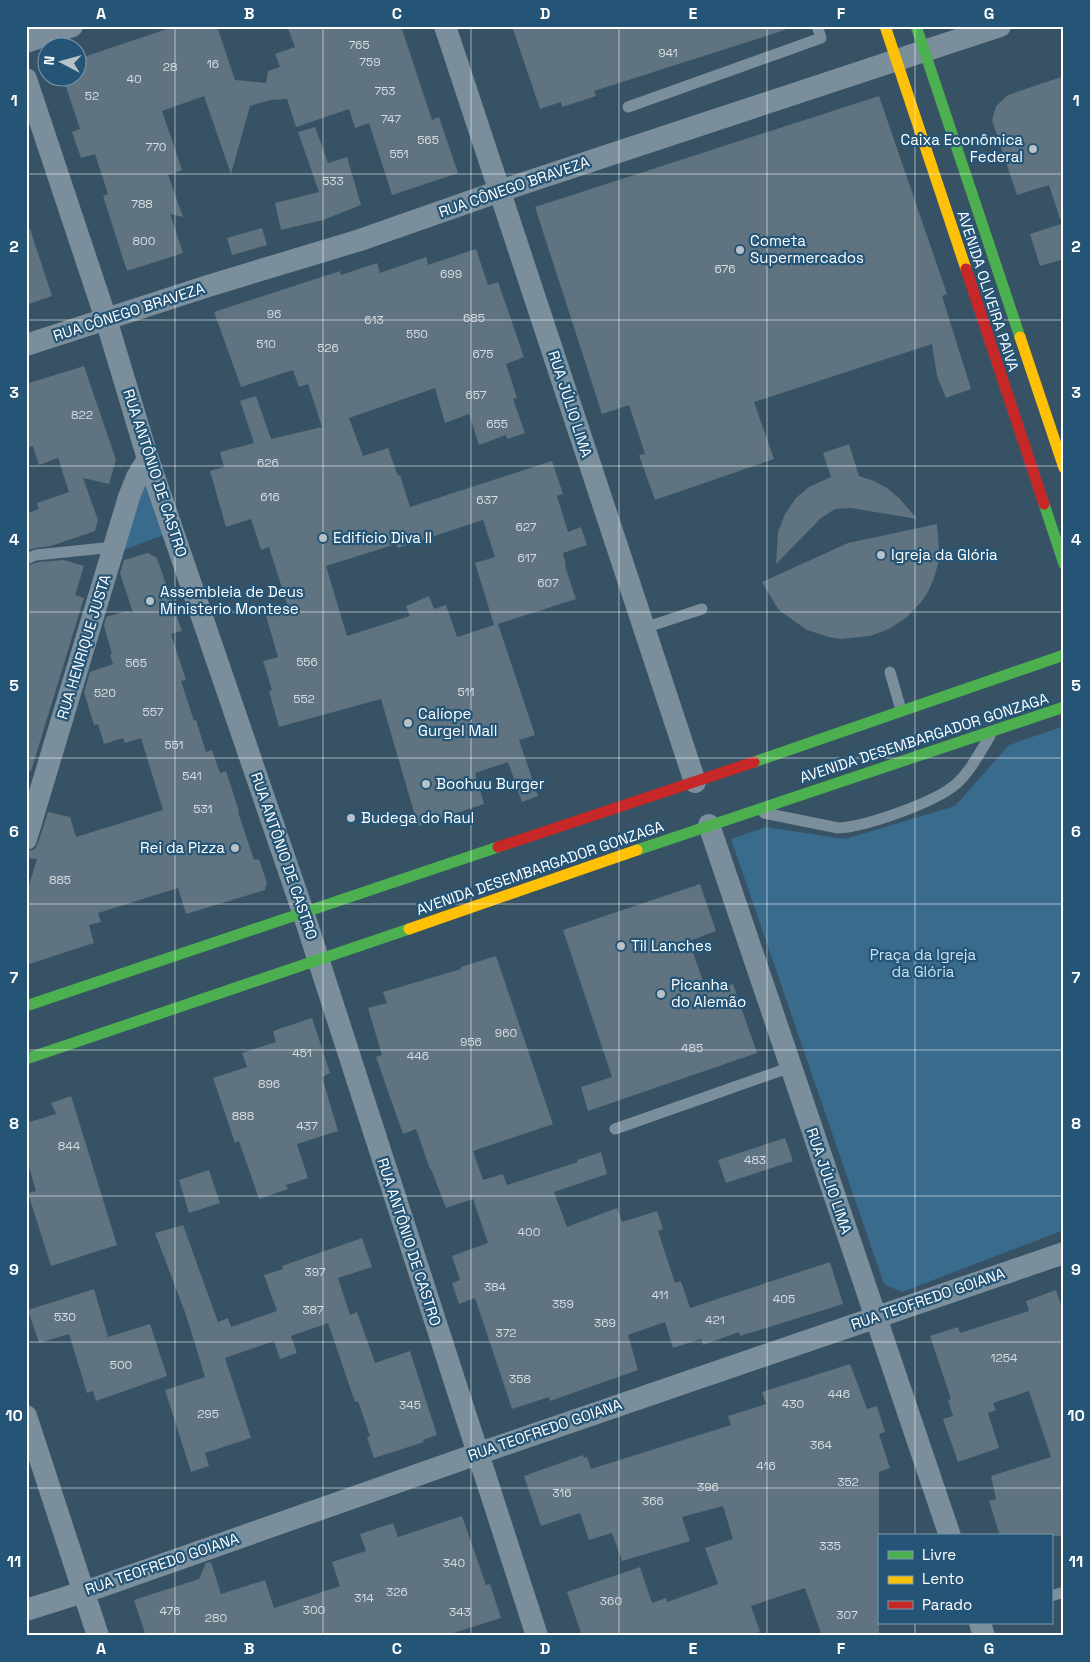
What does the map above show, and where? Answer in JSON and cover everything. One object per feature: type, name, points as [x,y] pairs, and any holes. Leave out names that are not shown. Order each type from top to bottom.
[{"type":"main road","name":"AVENIDA OLIVEIRA PAIVA","points":[[885,26],[1064,564]]},
{"type":"main road","name":"AVENIDA OLIVEIRA PAIVA","points":[[916,26],[1064,468]]},
{"type":"main road","name":"AVENIDA DESEMBARGADOR GONZAGA","points":[[26,1006],[695,782],[1064,655]]},
{"type":"main road","name":"AVENIDA DESEMBARGADOR GONZAGA","points":[[26,1059],[709,825],[1064,707]]},
{"type":"street","points":[[26,42],[72,26]]},
{"type":"street","name":"RUA JÚLIO LIMA","points":[[445,26],[695,782]]},
{"type":"street","name":"RUA CÔNEGO BRAVEZA","points":[[26,345],[360,240],[1000,26]]},
{"type":"street","name":"RUA ANTÔNIO DE CASTRO","points":[[26,79],[106,319],[148,459],[319,960],[537,1636]]},
{"type":"street","name":"RUA HENRIQUE JUSTA","points":[[26,839],[129,496],[137,477],[148,459]]},
{"type":"street","name":"RUA JÚLIO LIMA","points":[[709,825],[949,1534]]},
{"type":"street","name":"RUA TEOFREDO GOIANA","points":[[26,1610],[83,1592],[477,1454],[1064,1253]]},
{"type":"street","points":[[26,1416],[98,1636]]},
{"type":"street","points":[[980,1624],[984,1636]]},
{"type":"lane","points":[[628,107],[820,38],[817,26]]},
{"type":"lane","points":[[26,559],[36,555],[114,547]]},
{"type":"lane","points":[[644,628],[702,609]]},
{"type":"lane","points":[[890,672],[901,710]]},
{"type":"lane","points":[[752,811],[838,828],[850,828],[890,816],[944,793],[958,783],[993,730]]},
{"type":"lane","points":[[615,1129],[791,1067]]},
{"type":"lane","points":[[1052,1596],[1064,1592]]},
{"type":"green space","points":[[150,475],[169,533],[118,552]]},
{"type":"green space","name":"Praça da Igreja da Glória","points":[[1064,726],[1064,1230],[902,1292],[884,1284],[731,839],[766,827],[845,839],[955,806],[1009,745]]},
{"type":"building","points":[[176,26],[217,26],[235,80],[266,83],[268,71],[280,67],[275,54],[295,47],[287,26],[401,26],[432,120],[439,117],[458,173],[392,195],[369,123],[355,128],[349,109],[296,127],[287,99],[270,100],[250,106],[231,174],[204,96],[162,111],[182,170],[168,175],[183,217],[170,214],[183,253],[127,271],[103,196],[108,194],[95,154],[81,158],[72,132],[80,129],[66,88],[88,88],[88,56]]},
{"type":"building","points":[[512,26],[784,26],[785,30],[594,91],[596,96],[562,107],[561,102],[540,109]]},
{"type":"building","name":"Caixa Econômica Federal","points":[[1064,76],[1064,218],[1060,219],[1049,185],[1017,195],[992,120],[996,106],[1008,95]]},
{"type":"building","name":"Cometa Supermercados","points":[[879,96],[947,294],[942,296],[971,389],[946,398],[937,376],[932,344],[754,402],[774,459],[655,500],[639,455],[645,454],[629,405],[602,414],[535,207]]},
{"type":"building","points":[[315,127],[328,163],[347,157],[361,205],[323,220],[281,230],[275,203],[319,192],[298,132]]},
{"type":"building","points":[[1064,223],[1064,259],[1040,266],[1030,234]]},
{"type":"building","points":[[262,228],[267,245],[232,255],[227,238]]},
{"type":"building","points":[[26,229],[30,229],[52,296],[26,305]]},
{"type":"building","points":[[476,249],[488,285],[498,282],[524,357],[506,364],[517,398],[513,399],[525,433],[507,439],[506,435],[479,445],[469,414],[445,423],[435,388],[349,418],[363,456],[388,448],[398,476],[400,475],[410,507],[552,461],[563,494],[557,496],[568,532],[581,527],[587,545],[563,553],[565,566],[576,599],[498,624],[535,735],[519,740],[538,796],[522,802],[508,762],[475,773],[484,804],[418,826],[381,699],[279,727],[269,691],[272,690],[263,661],[278,657],[266,616],[289,610],[269,547],[261,550],[251,519],[226,527],[210,471],[224,467],[220,452],[254,443],[240,401],[256,396],[271,439],[322,427],[308,384],[299,387],[293,370],[241,387],[214,312],[340,271],[341,275],[377,263],[380,273],[426,257],[428,265]],"holes":[[[483,520],[495,557],[475,563],[494,625],[457,637],[446,605],[434,609],[429,596],[406,606],[410,616],[347,636],[326,566],[396,544],[398,548]]]},
{"type":"building","points":[[84,366],[116,460],[109,484],[83,478],[98,520],[95,531],[51,546],[26,551],[26,514],[39,509],[37,503],[69,492],[58,458],[39,465],[33,446],[26,448],[26,384]]},
{"type":"building","points":[[849,444],[859,476],[887,488],[899,498],[917,519],[851,508],[835,509],[821,518],[776,564],[778,532],[785,514],[796,498],[809,487],[831,477],[823,453]]},
{"type":"building","name":"Igreja da Glória","points":[[937,524],[938,564],[928,592],[907,617],[889,629],[870,636],[841,639],[807,630],[780,611],[762,582],[848,543]]},
{"type":"building","points":[[148,553],[157,558],[182,631],[171,634],[186,680],[181,681],[194,721],[196,720],[206,752],[212,750],[220,773],[226,771],[254,860],[259,859],[267,883],[265,890],[186,914],[178,888],[98,913],[101,922],[89,925],[94,943],[26,965],[26,895],[37,859],[26,858],[26,852],[35,849],[48,812],[70,817],[76,837],[163,810],[141,738],[125,743],[123,738],[104,744],[98,724],[94,725],[84,692],[90,672],[113,664],[104,626],[106,617],[127,611],[133,613],[120,573],[124,560]]},
{"type":"building","points":[[64,560],[84,566],[75,595],[84,598],[31,771],[26,770],[26,566],[38,562]]},
{"type":"building","points":[[700,884],[716,931],[689,941],[707,993],[733,984],[757,1053],[588,1111],[581,1087],[612,1077],[563,930]]},
{"type":"building","points":[[496,956],[553,1124],[473,1151],[483,1180],[503,1174],[507,1185],[578,1162],[577,1160],[601,1152],[607,1174],[554,1192],[567,1227],[617,1208],[622,1222],[657,1211],[663,1229],[658,1231],[675,1283],[681,1281],[690,1308],[830,1262],[843,1304],[740,1336],[739,1332],[703,1345],[701,1339],[673,1348],[665,1322],[628,1335],[638,1370],[550,1401],[549,1397],[512,1409],[475,1298],[459,1304],[452,1283],[460,1280],[452,1256],[488,1243],[473,1199],[446,1208],[416,1129],[403,1134],[376,1057],[382,1055],[368,1008],[387,1003],[383,992],[461,969],[461,967]]},
{"type":"building","points":[[312,1018],[330,1073],[322,1077],[338,1131],[297,1144],[308,1178],[286,1185],[288,1189],[259,1199],[239,1141],[235,1143],[213,1078],[247,1067],[242,1053],[276,1042],[273,1031]]},
{"type":"building","points":[[71,1096],[117,1245],[51,1266],[28,1193],[36,1191],[26,1157],[26,1123],[56,1114],[51,1103]]},
{"type":"building","points":[[785,1138],[793,1161],[726,1183],[718,1160]]},
{"type":"building","points":[[209,1170],[220,1203],[189,1213],[179,1180]]},
{"type":"building","points":[[183,1225],[218,1322],[228,1318],[231,1327],[277,1311],[264,1275],[283,1269],[282,1266],[362,1238],[372,1267],[338,1278],[350,1315],[357,1312],[375,1363],[410,1351],[437,1435],[423,1440],[424,1442],[374,1458],[367,1437],[370,1436],[358,1401],[355,1402],[328,1323],[291,1336],[297,1353],[280,1359],[274,1341],[225,1358],[251,1438],[205,1453],[209,1466],[191,1472],[165,1390],[205,1377],[186,1315],[155,1233]]},
{"type":"building","points":[[94,1289],[108,1337],[150,1324],[167,1376],[96,1401],[93,1391],[87,1393],[69,1334],[39,1343],[28,1310]]},
{"type":"building","points":[[1056,1290],[1064,1313],[1064,1536],[1052,1536],[1052,1534],[999,1534],[989,1501],[996,1499],[991,1476],[1051,1457],[1029,1391],[993,1403],[996,1410],[988,1413],[999,1448],[958,1462],[943,1419],[953,1416],[948,1400],[951,1399],[930,1336],[958,1327],[960,1333],[1029,1311],[1026,1301]]},
{"type":"building","points":[[850,1364],[867,1409],[877,1406],[885,1432],[879,1434],[890,1468],[879,1472],[879,1636],[822,1636],[805,1588],[751,1606],[760,1632],[748,1636],[582,1636],[567,1592],[640,1567],[652,1603],[666,1598],[667,1602],[718,1584],[705,1548],[733,1539],[723,1506],[682,1517],[690,1541],[622,1561],[612,1533],[589,1540],[580,1513],[541,1526],[524,1476],[583,1455],[584,1458],[587,1457],[591,1469],[731,1425],[728,1416],[766,1404],[762,1392]]},
{"type":"building","points":[[462,1516],[486,1585],[490,1584],[501,1618],[444,1636],[146,1636],[134,1600],[199,1579],[206,1563],[211,1562],[221,1594],[265,1580],[274,1608],[340,1586],[332,1562],[366,1551],[360,1534],[393,1523],[398,1537]]},
{"type":"traffic: fast","points":[[916,26],[1020,337]]},
{"type":"traffic: fast","points":[[1044,504],[1064,564]]},
{"type":"traffic: fast","points":[[754,762],[1064,655]]},
{"type":"traffic: fast","points":[[637,850],[1064,707]]},
{"type":"traffic: fast","points":[[26,1006],[498,847]]},
{"type":"traffic: fast","points":[[26,1059],[409,929]]},
{"type":"traffic: slow","points":[[885,26],[966,269]]},
{"type":"traffic: slow","points":[[1020,337],[1064,468]]},
{"type":"traffic: slow","points":[[409,929],[637,850]]},
{"type":"traffic: jam","points":[[966,269],[1044,504]]},
{"type":"traffic: jam","points":[[498,847],[754,762]]},
{"type":"place","name":"Caixa Econômica Federal","points":[[1033,149]]},
{"type":"place","name":"Cometa Supermercados","points":[[740,250]]},
{"type":"place","name":"Edifício Diva II","points":[[323,538]]},
{"type":"place","name":"Igreja da Glória","points":[[881,555]]},
{"type":"place","name":"Assembleia de Deus Ministerio Montese","points":[[150,601]]},
{"type":"place","name":"Calíope Gurgel Mall","points":[[408,723]]},
{"type":"place","name":"Boohuu Burger","points":[[426,784]]},
{"type":"place","name":"Budega do Raul","points":[[351,818]]},
{"type":"place","name":"Rei da Pizza","points":[[235,848]]},
{"type":"place","name":"Til Lanches","points":[[621,946]]},
{"type":"place","name":"Picanha do Alemão","points":[[661,994]]}]
